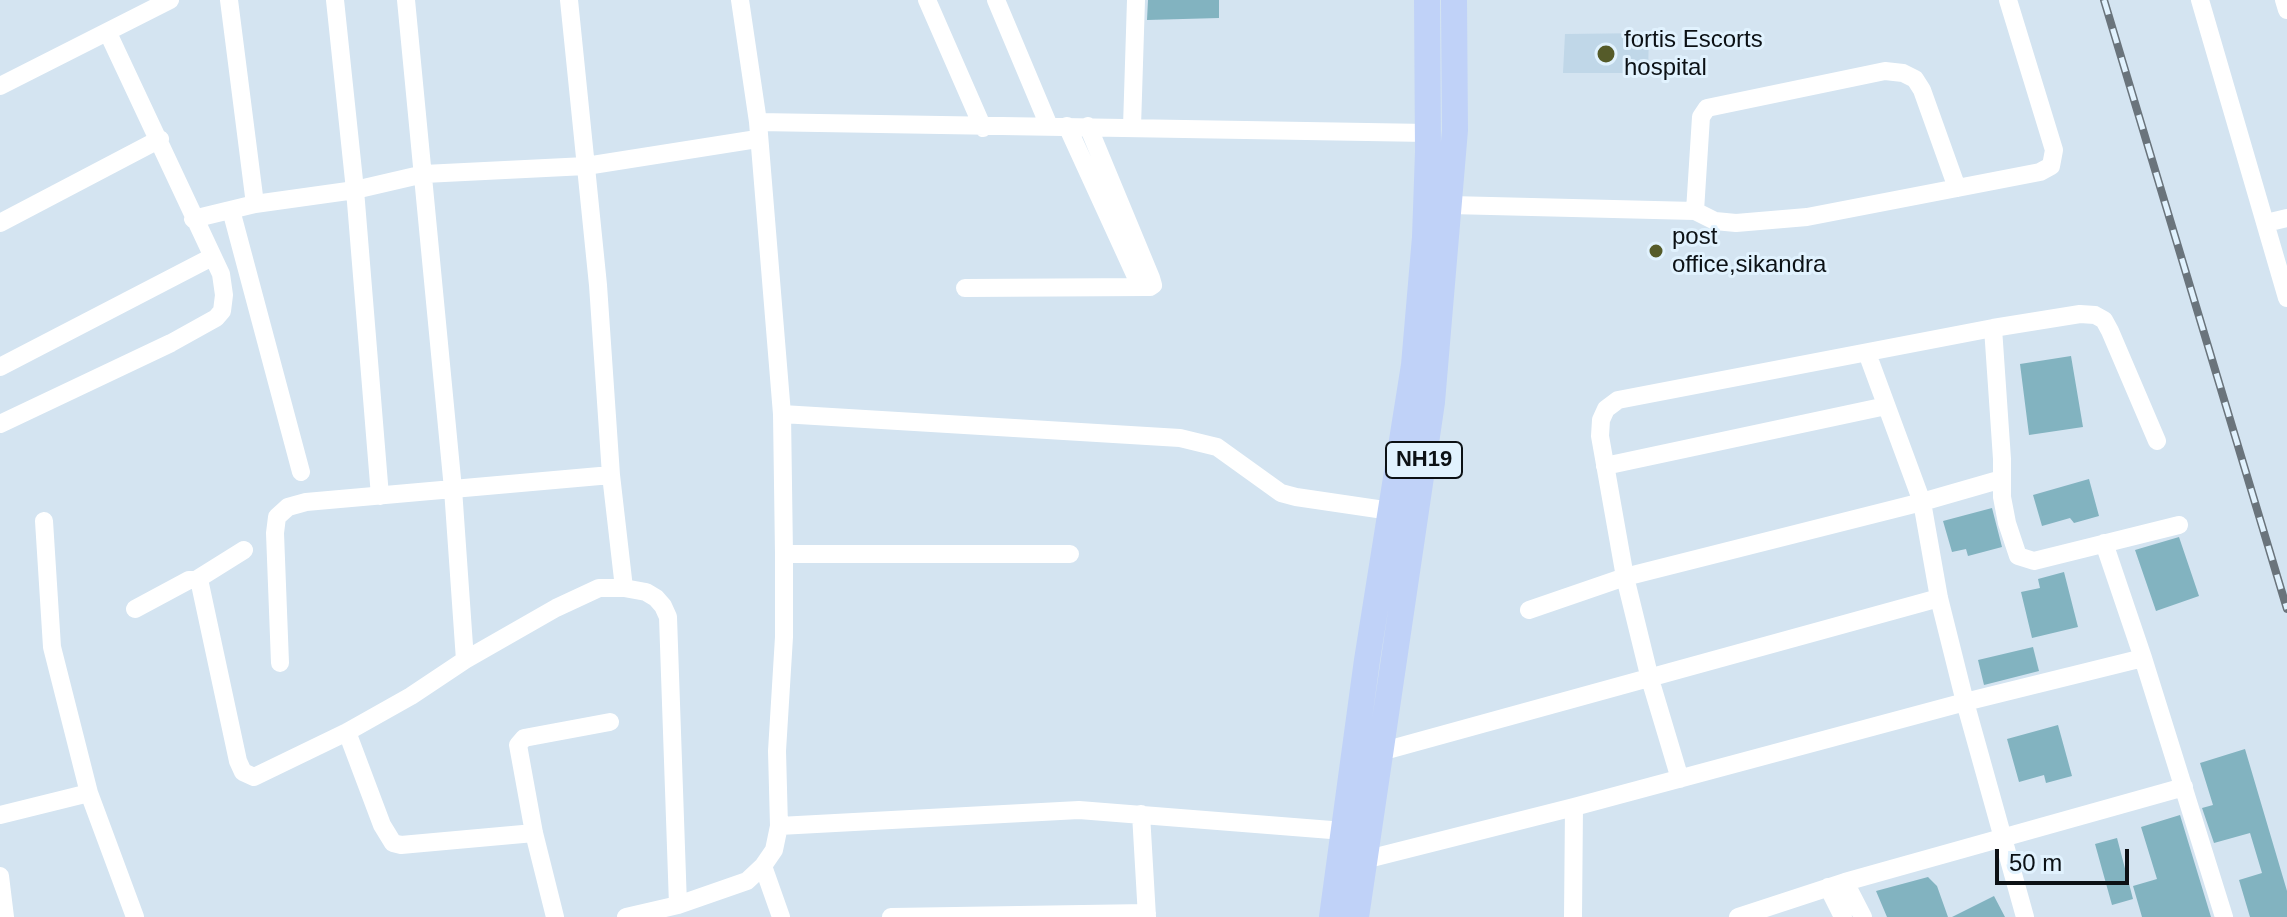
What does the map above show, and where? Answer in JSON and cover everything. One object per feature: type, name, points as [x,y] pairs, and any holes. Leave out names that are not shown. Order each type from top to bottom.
[{"type":"highway","name":"NH19","points":[[1332,917],[1367,660],[1414,365],[1425,237],[1427,0]]},
{"type":"highway","name":"NH19","points":[[1356,917],[1432,402],[1455,130],[1454,0]]},
{"type":"street","points":[[0,86],[170,0]]},
{"type":"street","points":[[229,0],[255,204]]},
{"type":"street","points":[[335,0],[355,190],[380,496]]},
{"type":"street","points":[[406,0],[453,489],[465,660]]},
{"type":"street","points":[[569,0],[598,285],[611,475],[624,588]]},
{"type":"street","points":[[626,917],[678,905],[747,881],[774,850],[779,826],[777,751],[784,637],[782,414],[758,130],[740,0]]},
{"type":"street","points":[[927,0],[983,128]]},
{"type":"street","points":[[996,0],[1137,279],[1147,287]]},
{"type":"street","points":[[1132,127],[1136,0]]},
{"type":"street","points":[[1450,205],[1695,211],[1715,221],[1736,223],[1807,217],[2040,172],[2051,166],[2054,150],[2008,0]]},
{"type":"street","points":[[2200,0],[2287,298]]},
{"type":"street","points":[[2284,0],[2287,10]]},
{"type":"street","points":[[0,424],[171,343],[216,318],[222,311],[224,295],[221,274],[108,33]]},
{"type":"street","points":[[1695,211],[1701,117],[1707,108],[1885,71],[1903,73],[1915,79],[1922,90],[1957,188]]},
{"type":"street","points":[[965,288],[1153,285],[1088,126]]},
{"type":"street","points":[[193,219],[255,204],[355,190],[424,174],[586,166],[758,130],[1088,126],[1428,133]]},
{"type":"street","points":[[0,223],[160,139]]},
{"type":"street","points":[[231,210],[301,472]]},
{"type":"street","points":[[2266,223],[2287,218]]},
{"type":"street","points":[[0,367],[212,257]]},
{"type":"street","points":[[1680,779],[1650,679],[1625,577],[1600,436],[1601,420],[1606,409],[1618,400],[1993,328],[2080,314],[2095,315],[2104,320],[2157,441]]},
{"type":"street","points":[[1993,328],[2002,497],[2010,536],[2018,556],[2034,561],[2179,525]]},
{"type":"street","points":[[1867,353],[1922,502],[1939,598],[2025,917]]},
{"type":"street","points":[[1605,466],[1886,406]]},
{"type":"street","points":[[782,414],[1180,438],[1217,447],[1281,493],[1391,511]]},
{"type":"street","points":[[280,663],[275,533],[277,517],[288,507],[306,502],[611,475]]},
{"type":"street","points":[[1529,610],[1625,577],[2002,479]]},
{"type":"street","points":[[44,521],[52,647],[89,793],[135,917]]},
{"type":"street","points":[[2104,543],[2224,917]]},
{"type":"street","points":[[135,609],[189,580],[196,580],[244,550]]},
{"type":"street","points":[[784,554],[1070,554]]},
{"type":"street","points":[[196,580],[204,594],[234,743],[243,772],[254,777],[347,732],[411,696],[465,660],[591,591],[624,588],[646,592],[656,598],[668,617],[678,905]]},
{"type":"street","points":[[1380,752],[1939,598]]},
{"type":"street","points":[[1364,860],[2143,658]]},
{"type":"street","points":[[555,917],[517,751],[524,738],[610,722]]},
{"type":"street","points":[[347,732],[382,825],[393,843],[401,845],[534,833]]},
{"type":"street","points":[[1738,917],[1836,884],[2184,787]]},
{"type":"street","points":[[0,815],[89,793]]},
{"type":"street","points":[[1573,917],[1574,807]]},
{"type":"street","points":[[779,826],[1079,810],[1344,831]]},
{"type":"street","points":[[891,917],[1147,915],[1141,814]]},
{"type":"street","points":[[763,866],[781,917]]},
{"type":"street","points":[[0,876],[5,917]]},
{"type":"street","points":[[1836,884],[1843,917]]},
{"type":"street","points":[[1836,884],[1863,917]]},
{"type":"shaded area","name":"fortis Escorts hospital","points":[[1649,33],[1648,73],[1563,73],[1565,34]]},
{"type":"building","points":[[1148,0],[1219,0],[1219,18],[1147,20]]},
{"type":"building","points":[[2071,356],[2083,427],[2029,435],[2020,364]]},
{"type":"building","points":[[2089,479],[2099,516],[2074,523],[2070,518],[2042,526],[2033,495]]},
{"type":"building","points":[[1992,508],[2002,547],[1968,556],[1966,549],[1952,552],[1943,521]]},
{"type":"building","points":[[2179,537],[2199,596],[2156,611],[2135,550]]},
{"type":"building","points":[[2064,572],[2078,627],[2032,638],[2021,592],[2040,588],[2038,579]]},
{"type":"building","points":[[2033,647],[2039,671],[1984,685],[1978,660]]},
{"type":"building","points":[[2058,725],[2072,776],[2046,783],[2044,775],[2019,782],[2007,739]]},
{"type":"building","points":[[2245,749],[2287,891],[2287,917],[2250,917],[2239,880],[2262,873],[2250,833],[2214,843],[2202,808],[2213,805],[2200,763]]},
{"type":"building","points":[[2180,815],[2211,917],[2142,917],[2133,886],[2157,879],[2141,827]]},
{"type":"building","points":[[2117,838],[2133,899],[2112,905],[2095,844]]},
{"type":"building","points":[[1928,877],[1937,886],[1948,917],[1887,917],[1876,891]]},
{"type":"building","points":[[1994,896],[2005,917],[1952,917]]},
{"type":"railway","points":[[2104,0],[2287,609]]},
{"type":"place","name":"fortis Escorts hospital","points":[[1606,54]]},
{"type":"place","name":"post office,sikandra","points":[[1656,251]]}]
